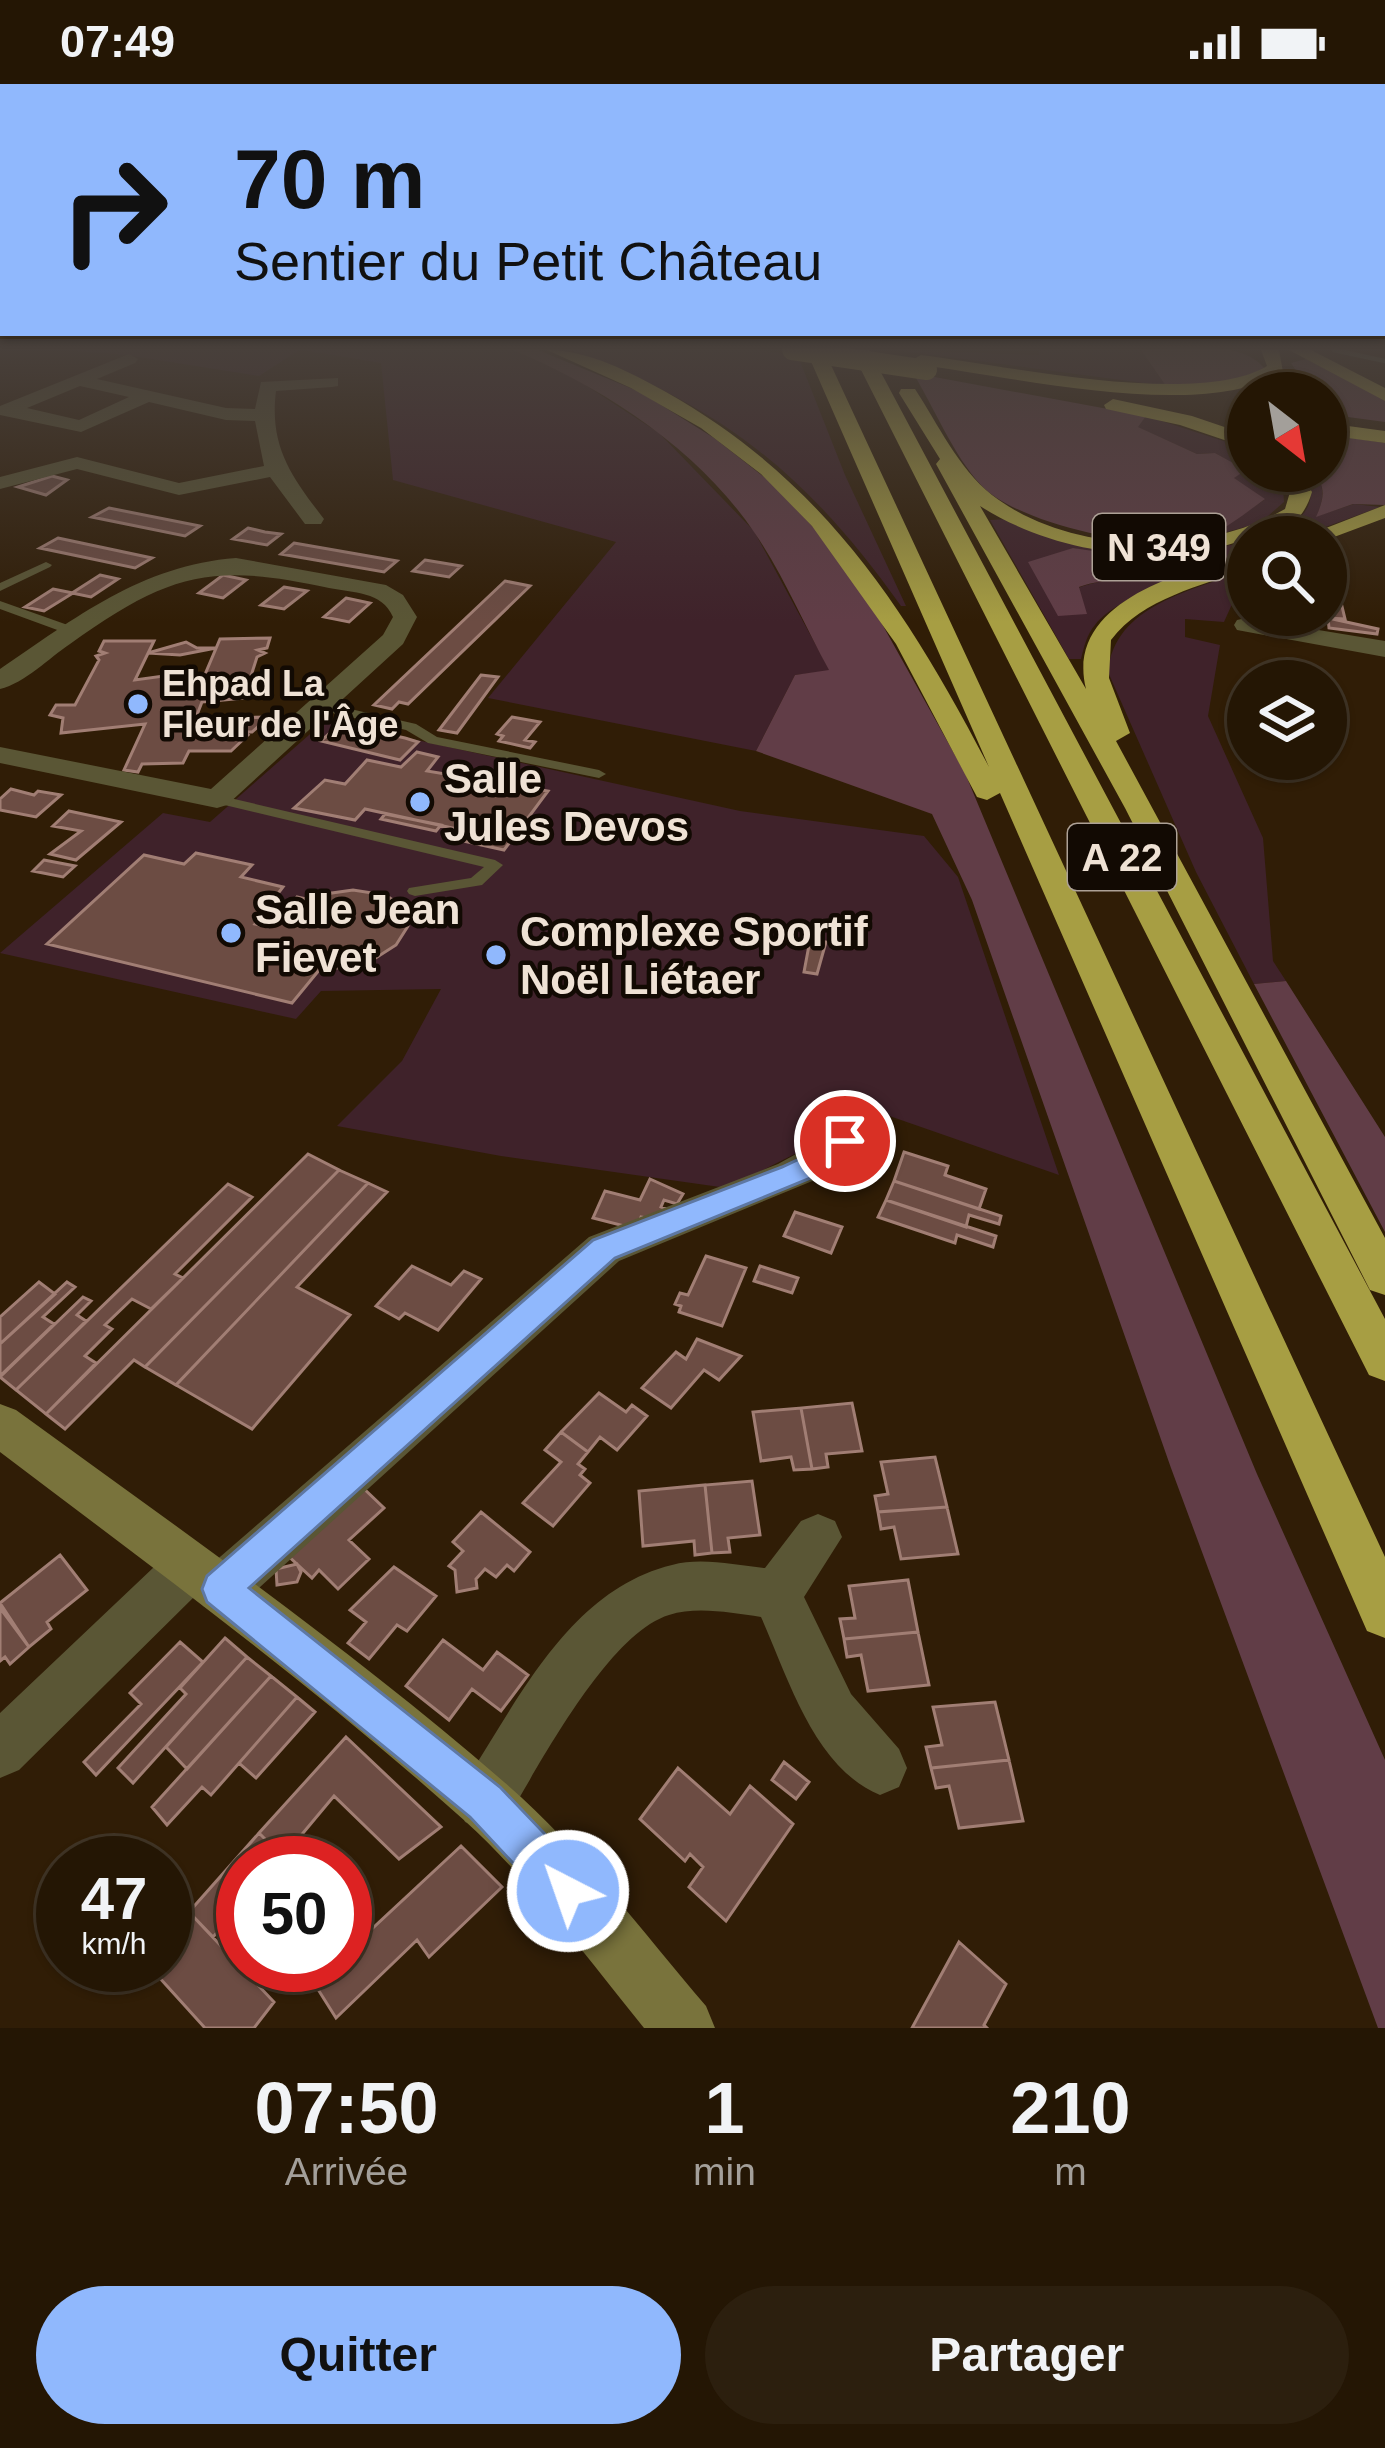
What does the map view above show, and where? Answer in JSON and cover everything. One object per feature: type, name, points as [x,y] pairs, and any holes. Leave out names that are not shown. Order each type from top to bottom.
[{"type":"highway","points":[[732,441],[783,481],[841,540],[914,651],[1036,888],[1125,1035]]},
{"type":"highway","name":"A 22","points":[[856,441],[1385,1613]]},
{"type":"highway","name":"A 22","points":[[903,441],[1385,1362]]},
{"type":"highway","points":[[935,441],[1140,808],[1385,1278]]},
{"type":"highway","name":"N 349","points":[[942,441],[980,495],[1022,520],[1089,539],[1186,547],[1255,534],[1295,512],[1300,492]]},
{"type":"highway","points":[[1347,525],[1385,511]]},
{"type":"highway","points":[[1140,808],[1143,792],[1100,691],[1094,653],[1098,639],[1116,617],[1146,600],[1227,570]]},
{"type":"main road","points":[[0,1425],[205,1577],[485,1802],[540,1856],[684,2028]]},
{"type":"street","points":[[267,441],[273,470],[314,519]]},
{"type":"street","points":[[0,482],[77,463],[179,489],[273,470]]},
{"type":"street","points":[[0,681],[148,584],[207,566],[260,567],[365,587],[392,597],[404,611],[400,633],[217,800],[0,755]]},
{"type":"street","points":[[1310,636],[1385,649]]},
{"type":"street","points":[[0,1751],[604,1249],[808,1168],[845,1141]]},
{"type":"street","points":[[776,1594],[818,1537]]},
{"type":"street","points":[[485,1802],[592,1642],[629,1606],[673,1589],[776,1594]]},
{"type":"street","points":[[776,1594],[832,1713],[880,1768]]},
{"type":"lane","points":[[0,587],[46,565]]},
{"type":"lane","points":[[0,605],[75,632]]},
{"type":"lane","points":[[320,706],[411,727],[433,740],[598,774]]},
{"type":"lane","points":[[217,800],[495,865],[476,881],[415,891]]},
{"type":"shaded area","points":[[389,441],[666,441],[754,531],[830,671],[795,675],[756,751],[488,698],[616,542],[393,480]]},
{"type":"shaded area","points":[[668,441],[717,441],[768,480],[820,534],[862,588],[965,773],[1257,1474],[1385,1760],[1385,2028],[1378,2028],[1171,1468],[972,900],[932,814],[756,751],[795,675],[829,670],[765,548],[731,502]]},
{"type":"shaded area","points":[[745,441],[831,441],[906,606],[901,606],[831,518]]},
{"type":"shaded area","points":[[950,441],[1168,441],[1197,454],[1215,453],[1227,460],[1227,492],[1255,492],[1265,499],[1240,516],[1227,516],[1227,525],[1211,535],[1160,542],[1092,533],[1025,513],[999,500],[971,473]]},
{"type":"shaded area","points":[[1167,441],[1227,442],[1227,460],[1215,453],[1197,454]]},
{"type":"shaded area","points":[[1347,441],[1385,443],[1385,505],[1353,504],[1316,516],[1323,493],[1347,492]]},
{"type":"shaded area","points":[[1253,492],[1283,492],[1284,502],[1268,516],[1240,516],[1264,500]]},
{"type":"shaded area","points":[[1311,492],[1322,492],[1317,516],[1300,516],[1308,507]]},
{"type":"shaded area","points":[[1354,504],[1380,507],[1347,519],[1317,516]]},
{"type":"shaded area","points":[[1008,519],[1064,536],[1127,546],[1227,545],[1227,562],[1166,583],[1108,613],[1092,629],[1081,659],[1069,659],[990,520]],"holes":[[[1073,548],[1158,567],[1078,588]]]},
{"type":"shaded area","points":[[1073,548],[1153,560],[1159,568],[1079,587],[1087,614],[1058,616],[1028,562]]},
{"type":"shaded area","points":[[1227,577],[1224,622],[1185,619],[1185,637],[1220,645],[1208,716],[1227,758],[1227,780],[1237,780],[1263,838],[1273,961],[1286,981],[1254,984],[1196,872],[1108,672],[1113,649],[1125,631],[1140,616],[1181,593]]},
{"type":"shaded area","name":"Complexe Sportif Noël Liétaer","points":[[326,720],[740,811],[924,836],[958,877],[1059,1175],[878,1112],[727,1188],[501,1156],[337,1126],[402,1061],[441,989],[321,991],[296,1019],[0,953],[163,813],[210,822]]},
{"type":"shaded area","points":[[1286,981],[1385,1137],[1385,1232],[1254,984]]},
{"type":"building","points":[[52,476],[67,480],[46,495],[18,487]]},
{"type":"building","points":[[109,508],[200,526],[185,536],[92,517]]},
{"type":"building","points":[[248,528],[281,534],[267,545],[233,539]]},
{"type":"building","points":[[58,538],[152,558],[135,568],[40,548]]},
{"type":"building","points":[[294,543],[397,561],[384,572],[281,554]]},
{"type":"building","points":[[425,560],[461,566],[449,577],[413,571]]},
{"type":"building","points":[[100,575],[118,579],[91,597],[72,593]]},
{"type":"building","points":[[223,575],[246,580],[223,598],[199,593]]},
{"type":"building","points":[[505,581],[530,586],[408,704],[399,702],[392,709],[374,705]]},
{"type":"building","points":[[284,587],[307,591],[284,609],[261,605]]},
{"type":"building","points":[[53,589],[73,593],[44,611],[25,607]]},
{"type":"building","points":[[346,598],[370,603],[349,622],[324,617]]},
{"type":"building","points":[[1347,622],[1378,629],[1377,634],[1347,630]]},
{"type":"building","name":"Ehpad La Fleur de l'Âge","points":[[270,638],[267,648],[258,650],[265,653],[257,657],[244,698],[202,702],[197,715],[189,719],[269,717],[252,732],[244,732],[248,735],[231,751],[189,751],[183,763],[142,764],[138,772],[124,770],[145,724],[61,733],[63,718],[50,715],[56,705],[75,705],[99,660],[96,656],[105,653],[99,651],[104,641],[154,641],[135,680],[171,675],[203,679],[220,639]]},
{"type":"building","points":[[186,642],[197,648],[216,648],[180,655],[148,653]]},
{"type":"building","points":[[481,675],[498,677],[457,733],[439,730]]},
{"type":"building","points":[[512,717],[540,722],[525,740],[535,742],[530,748],[499,741],[503,736],[497,734]]},
{"type":"building","points":[[340,724],[418,742],[400,760],[321,741]]},
{"type":"building","name":"Salle Jules Devos","points":[[417,752],[438,757],[427,771],[548,791],[504,850],[450,838],[457,829],[365,809],[355,820],[294,808],[325,780],[345,784],[367,760],[401,767]]},
{"type":"building","points":[[11,789],[61,795],[36,817],[0,810],[0,799]]},
{"type":"building","points":[[69,811],[121,822],[76,860],[50,854],[81,831],[53,826]]},
{"type":"building","points":[[385,814],[441,825],[436,831],[381,819]]},
{"type":"building","name":"Salle Jean Fievet","points":[[196,853],[252,865],[241,877],[283,887],[255,924],[268,927],[297,897],[319,902],[325,894],[353,890],[379,894],[375,899],[387,902],[390,898],[401,906],[398,911],[408,913],[408,926],[396,945],[371,961],[359,959],[353,967],[320,969],[292,1003],[47,944],[144,855],[184,864]]},
{"type":"building","points":[[44,860],[75,866],[63,877],[33,871]]},
{"type":"building","points":[[810,940],[826,942],[817,974],[804,972]]},
{"type":"building","points":[[904,1152],[948,1166],[945,1175],[986,1189],[979,1209],[894,1181]]},
{"type":"building","points":[[308,1154],[339,1170],[145,1367],[134,1360],[65,1429],[46,1414]]},
{"type":"building","points":[[339,1170],[368,1183],[176,1385],[145,1367]]},
{"type":"building","points":[[650,1179],[683,1194],[677,1204],[664,1200],[661,1207],[683,1215],[668,1222],[641,1217],[636,1229],[593,1218],[605,1191],[640,1200]]},
{"type":"building","points":[[894,1181],[1001,1216],[999,1224],[969,1215],[966,1227],[886,1200]]},
{"type":"building","points":[[368,1183],[387,1192],[297,1287],[350,1315],[252,1429],[176,1385]]},
{"type":"building","points":[[228,1184],[252,1197],[175,1274],[183,1278],[151,1309],[132,1299],[105,1325],[112,1329],[85,1356],[96,1363],[46,1414],[16,1390]]},
{"type":"building","points":[[886,1200],[996,1236],[993,1247],[957,1235],[955,1243],[878,1217]]},
{"type":"building","points":[[795,1212],[842,1227],[831,1253],[784,1236]]},
{"type":"building","points":[[706,1256],[746,1268],[722,1326],[679,1312],[681,1306],[675,1304],[680,1293],[688,1295]]},
{"type":"building","points":[[412,1266],[451,1285],[464,1271],[481,1279],[438,1330],[405,1313],[399,1319],[376,1306]]},
{"type":"building","points":[[760,1266],[798,1278],[792,1293],[754,1281]]},
{"type":"building","points":[[39,1282],[55,1294],[0,1344],[0,1317]]},
{"type":"building","points":[[67,1282],[75,1287],[43,1317],[54,1324],[0,1376],[0,1344]]},
{"type":"building","points":[[83,1297],[91,1301],[77,1315],[86,1321],[16,1390],[0,1377]]},
{"type":"building","points":[[697,1339],[741,1356],[719,1380],[704,1370],[671,1408],[642,1388],[676,1352],[686,1359]]},
{"type":"building","points":[[599,1393],[626,1412],[632,1405],[647,1416],[617,1450],[600,1437],[588,1452],[561,1432]]},
{"type":"building","points":[[852,1403],[862,1451],[826,1454],[828,1467],[812,1469],[801,1408]]},
{"type":"building","points":[[801,1408],[812,1469],[794,1470],[791,1457],[761,1461],[753,1412]]},
{"type":"building","points":[[561,1432],[588,1452],[578,1464],[585,1469],[580,1475],[590,1483],[553,1526],[523,1503],[561,1462],[545,1450]]},
{"type":"building","points":[[935,1457],[947,1507],[878,1512],[875,1496],[888,1494],[881,1462]]},
{"type":"building","points":[[752,1481],[760,1535],[728,1538],[730,1552],[712,1553],[705,1485]]},
{"type":"building","points":[[360,1485],[384,1508],[349,1540],[369,1559],[338,1589],[319,1570],[312,1578],[284,1552]]},
{"type":"building","points":[[705,1485],[712,1553],[695,1555],[694,1541],[643,1546],[639,1491]]},
{"type":"building","points":[[947,1507],[958,1554],[901,1559],[894,1527],[881,1529],[878,1512]]},
{"type":"building","points":[[481,1512],[530,1552],[514,1571],[507,1565],[496,1577],[485,1569],[476,1579],[477,1588],[457,1592],[455,1570],[449,1566],[463,1551],[453,1542]]},
{"type":"building","points":[[60,1555],[87,1590],[47,1622],[51,1629],[29,1647],[0,1603]]},
{"type":"building","points":[[297,1564],[301,1572],[297,1582],[277,1585],[276,1569]]},
{"type":"building","points":[[394,1567],[436,1596],[407,1631],[397,1625],[369,1659],[348,1643],[366,1622],[350,1610]]},
{"type":"building","points":[[908,1580],[918,1632],[844,1639],[840,1619],[855,1618],[849,1586]]},
{"type":"building","points":[[0,1608],[29,1647],[10,1664],[5,1657],[0,1661]]},
{"type":"building","points":[[918,1632],[929,1685],[868,1691],[861,1655],[847,1657],[844,1639]]},
{"type":"building","points":[[225,1638],[247,1657],[133,1783],[118,1768],[186,1694],[180,1688]]},
{"type":"building","points":[[443,1640],[483,1670],[497,1652],[528,1675],[501,1711],[472,1689],[449,1720],[406,1686]]},
{"type":"building","points":[[180,1642],[203,1662],[96,1775],[84,1762],[141,1704],[130,1693]]},
{"type":"building","points":[[247,1657],[271,1676],[187,1769],[166,1747]]},
{"type":"building","points":[[271,1676],[297,1697],[211,1795],[202,1787],[167,1825],[152,1807]]},
{"type":"building","points":[[297,1697],[315,1712],[256,1778],[239,1763]]},
{"type":"building","points":[[995,1702],[1009,1760],[931,1768],[926,1747],[942,1745],[933,1707]]},
{"type":"building","points":[[346,1737],[441,1827],[399,1859],[334,1796],[301,1836],[259,1833]]},
{"type":"building","points":[[1009,1760],[1023,1821],[959,1828],[949,1786],[936,1788],[931,1768]]},
{"type":"building","points":[[784,1762],[809,1782],[796,1799],[772,1780]]},
{"type":"building","points":[[678,1768],[730,1814],[750,1786],[793,1824],[726,1921],[689,1887],[703,1867],[690,1854],[685,1861],[640,1819]]},
{"type":"building","points":[[461,1846],[502,1887],[429,1957],[417,1940],[372,1983],[372,1929]]},
{"type":"building","points":[[216,1882],[213,1937],[192,1915],[192,1909]]},
{"type":"building","points":[[192,1915],[216,1941],[216,1992],[265,1992],[274,2002],[254,2028],[205,2028],[172,1992],[192,1992]]},
{"type":"building","points":[[959,1942],[1006,1984],[984,2025],[987,2028],[912,2028]]},
{"type":"building","points":[[320,1992],[363,1992],[336,2018]]},
{"type":"place","name":"Ehpad La Fleur de l'Âge","points":[[138,704]]},
{"type":"place","name":"Salle Jules Devos","points":[[420,802]]},
{"type":"place","name":"Salle Jean Fievet","points":[[231,933]]},
{"type":"place","name":"Complexe Sportif Noël Liétaer","points":[[496,955]]},
{"type":"route","points":[[568,1891],[485,1802],[220,1589],[604,1249],[792,1175],[825,1160],[845,1141]]}]
